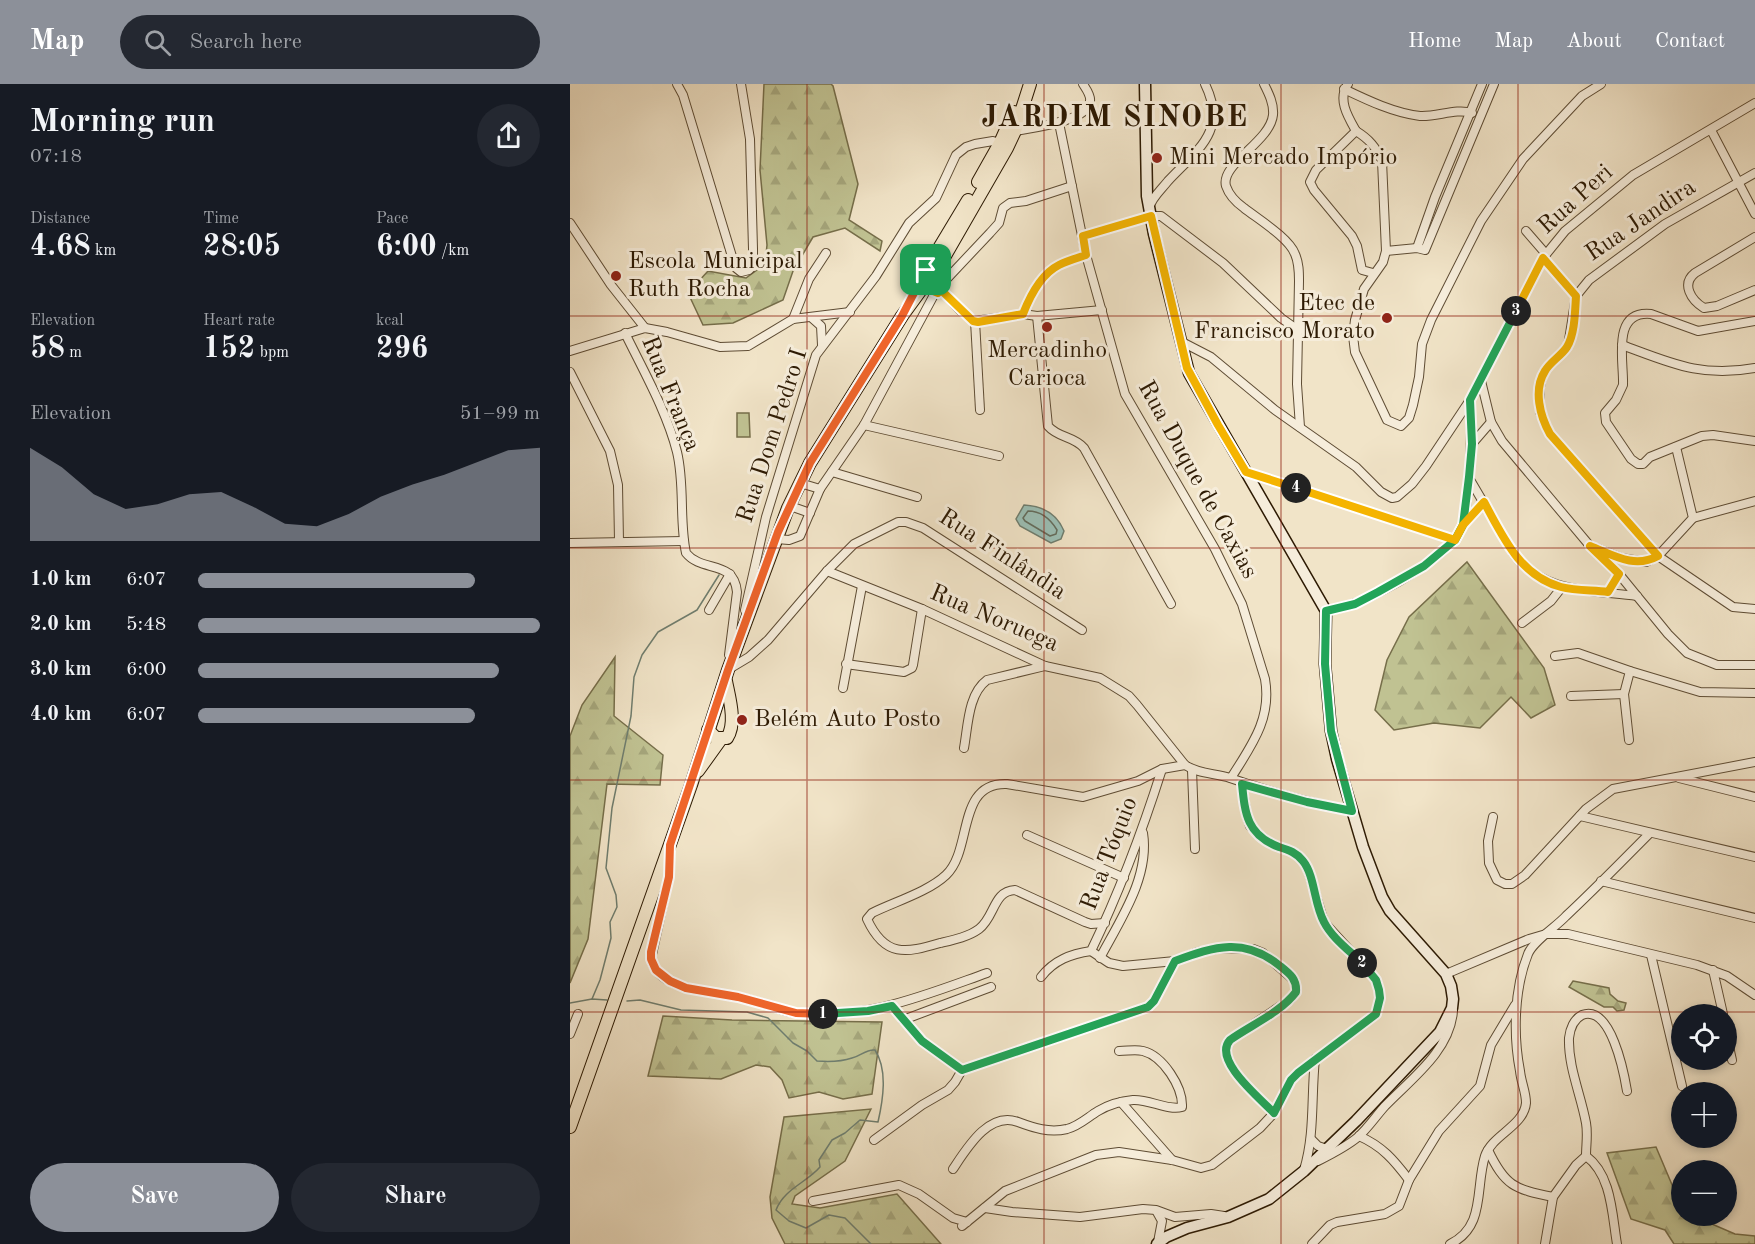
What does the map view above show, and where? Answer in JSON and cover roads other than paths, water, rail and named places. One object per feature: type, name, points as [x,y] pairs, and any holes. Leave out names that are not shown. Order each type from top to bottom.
[{"type":"main road","points":[[570,1127],[670,845],[726,673],[790,506],[810,463],[902,316],[934,284],[1000,143],[1023,84]]},
{"type":"main road","points":[[934,284],[942,261],[1015,131],[1030,84]]},
{"type":"main road","points":[[1145,84],[1145,172],[1150,212],[1189,373],[1326,611],[1325,664],[1331,731],[1366,857],[1390,911],[1446,974],[1451,986],[1453,1004],[1440,1032],[1356,1121],[1308,1167],[1269,1199],[1228,1217],[1187,1228],[1158,1243]]},
{"type":"main road","points":[[992,175],[1003,148],[1000,143]]},
{"type":"main road","points":[[708,730],[712,736],[721,739],[727,738],[731,728],[726,673]]},
{"type":"main road","points":[[692,780],[721,739]]},
{"type":"street","points":[[677,84],[686,105],[734,263],[738,270],[744,272],[753,266],[753,249],[750,139],[741,84]]},
{"type":"street","points":[[1015,131],[1059,123],[1089,108],[1090,97],[1083,84]]},
{"type":"street","points":[[1150,212],[1154,197],[1201,146],[1212,127],[1213,102],[1205,84]]},
{"type":"street","points":[[1264,84],[1272,104],[1273,115],[1270,126],[1257,143],[1232,167],[1226,179],[1227,187],[1238,204],[1285,241],[1295,254],[1299,267],[1297,384],[1300,428]]},
{"type":"street","points":[[1421,249],[1469,112],[1482,84]]},
{"type":"street","points":[[1421,249],[1494,84]]},
{"type":"street","points":[[1346,86],[1345,111],[1356,131],[1371,141],[1378,150],[1382,161],[1386,251],[1383,262],[1373,273],[1364,289],[1355,320],[1353,336],[1355,352],[1387,420],[1401,426],[1409,418],[1413,405],[1419,377],[1422,344],[1431,320],[1481,221],[1523,159],[1582,96],[1601,84]]},
{"type":"street","points":[[1346,86],[1365,99],[1404,113],[1436,116],[1469,112],[1480,117]]},
{"type":"street","name":"Rua Peri","points":[[1300,428],[1356,467],[1381,492],[1392,498],[1401,495],[1412,484],[1470,400],[1545,256],[1565,231],[1633,175],[1755,103]]},
{"type":"street","name":"Rua Duque de Caxias","points":[[1059,123],[1086,255],[1125,394],[1215,549],[1242,604],[1265,679],[1266,713],[1250,749],[1231,778]]},
{"type":"street","points":[[1711,130],[1755,214]]},
{"type":"street","points":[[1356,131],[1316,170],[1310,182],[1352,236],[1357,246],[1362,270],[1373,273]]},
{"type":"street","name":"Rua Dom Pedro I","points":[[739,639],[766,517],[814,360],[822,345],[876,276],[902,233],[914,218],[936,198],[956,155],[966,147],[975,144],[993,141],[1000,143]]},
{"type":"street","name":"Rua Jandira","points":[[1755,173],[1665,224],[1588,280],[1576,296],[1568,346],[1546,369],[1540,387],[1540,412],[1550,434],[1658,556],[1733,607],[1755,609]]},
{"type":"street","points":[[776,539],[789,540],[800,536],[820,489],[864,425],[934,284],[990,233],[999,222],[1003,208],[1016,201],[1026,201],[1072,186]]},
{"type":"street","points":[[1083,236],[1150,212],[1161,216],[1223,263],[1281,318],[1298,330]]},
{"type":"street","points":[[570,223],[611,285],[645,328]]},
{"type":"street","points":[[1526,231],[1576,296]]},
{"type":"street","points":[[1755,237],[1691,276],[1687,285],[1698,305],[1708,308],[1755,290]]},
{"type":"street","points":[[1386,251],[1421,249]]},
{"type":"street","points":[[793,319],[808,279],[826,253]]},
{"type":"street","points":[[1023,314],[1029,300],[1045,276],[1059,265],[1086,255]]},
{"type":"street","points":[[934,284],[961,311],[975,321],[1023,314],[1038,316],[1102,310]]},
{"type":"street","points":[[570,351],[645,328],[720,347],[748,346],[793,319],[850,312]]},
{"type":"street","points":[[1755,321],[1698,331],[1644,313],[1634,318],[1624,329],[1623,385],[1604,417],[1631,459],[1638,464],[1643,464],[1650,457],[1702,436],[1713,435],[1755,441]]},
{"type":"street","points":[[1038,316],[1048,426],[1053,432],[1076,440],[1084,448],[1171,604]]},
{"type":"street","points":[[812,318],[821,326],[822,345]]},
{"type":"street","points":[[975,321],[980,410]]},
{"type":"street","name":"Rua França","points":[[625,333],[657,401],[677,451],[682,492],[684,541]]},
{"type":"street","points":[[1182,342],[1211,357],[1300,428]]},
{"type":"street","points":[[1622,345],[1664,361],[1698,370],[1734,372],[1755,368]]},
{"type":"street","points":[[570,372],[610,451],[618,485],[620,541]]},
{"type":"street","points":[[1481,381],[1491,422],[1511,452],[1590,546],[1619,574],[1687,653],[1717,665],[1755,665]]},
{"type":"street","points":[[1463,525],[1472,444],[1470,400]]},
{"type":"street","points":[[1472,444],[1491,422]]},
{"type":"street","points":[[864,425],[999,456]]},
{"type":"street","points":[[1676,447],[1693,518]]},
{"type":"street","points":[[832,472],[917,497]]},
{"type":"street","points":[[1246,472],[1455,540]]},
{"type":"street","points":[[1469,477],[1520,562],[1536,576],[1562,587],[1637,596]]},
{"type":"street","points":[[800,483],[820,489]]},
{"type":"street","points":[[1590,546],[1621,558],[1646,562],[1658,556],[1693,518],[1755,501]]},
{"type":"street","points":[[1326,611],[1355,604],[1424,566],[1455,540],[1463,525],[1484,502]]},
{"type":"street","points":[[790,506],[810,513]]},
{"type":"street","name":"Rua Finlândia","points":[[827,570],[854,544],[898,522],[906,522],[923,528],[1082,630]]},
{"type":"street","points":[[570,543],[684,541],[689,557],[730,574],[735,579],[737,592],[726,673]]},
{"type":"street","points":[[726,673],[768,640],[827,570]]},
{"type":"street","name":"Rua Noruega","points":[[827,570],[922,609],[1045,666],[1100,678],[1113,684],[1129,696],[1189,767]]},
{"type":"street","points":[[709,610],[730,574]]},
{"type":"street","points":[[1608,592],[1619,574]]},
{"type":"street","points":[[843,688],[862,586]]},
{"type":"street","points":[[1522,623],[1547,605],[1562,587]]},
{"type":"street","points":[[846,664],[904,672],[909,670],[914,664],[922,609]]},
{"type":"street","points":[[1555,656],[1578,653],[1700,692],[1755,693]]},
{"type":"street","points":[[964,748],[974,699],[982,684],[987,680],[1045,666]]},
{"type":"street","points":[[1629,671],[1624,694],[1629,740]]},
{"type":"street","points":[[1571,696],[1624,694]]},
{"type":"street","points":[[1493,817],[1488,841],[1489,863],[1497,880],[1501,883],[1512,884],[1525,875],[1580,816],[1605,793],[1613,789],[1755,762]]},
{"type":"street","points":[[1189,767],[1195,849]]},
{"type":"street","points":[[1105,923],[1085,922],[1015,890],[1002,894],[983,926],[972,933],[911,952],[904,952],[889,946],[882,940],[868,922],[868,915],[932,885],[947,874],[960,846],[975,801],[988,786],[996,783],[1083,797],[1138,781],[1161,769],[1189,767],[1307,802],[1352,811]]},
{"type":"street","name":"Rua Tóquio","points":[[1091,951],[1124,878],[1142,831],[1161,769]]},
{"type":"street","points":[[1675,777],[1755,797]]},
{"type":"street","points":[[813,1201],[899,1185],[919,1194],[964,1224],[1005,1191],[1018,1184],[1096,1155],[1114,1151],[1172,1160],[1201,1168],[1212,1165],[1260,1128],[1274,1113],[1291,1080],[1315,1059],[1376,1014],[1380,998],[1376,980],[1324,922],[1303,861],[1297,854],[1268,842],[1250,826],[1245,810],[1242,784]]},
{"type":"street","points":[[1580,816],[1755,857]]},
{"type":"street","points":[[1100,958],[1131,899],[1144,862],[1145,848],[1142,831]]},
{"type":"street","points":[[1312,1244],[1337,1222],[1391,1211],[1402,1200],[1409,1180],[1448,1120],[1480,1086],[1491,1044],[1510,1016],[1516,1001],[1529,951],[1650,833]]},
{"type":"street","points":[[1027,835],[1124,878]]},
{"type":"street","points":[[670,845],[669,877],[651,952],[652,965],[670,981],[686,988],[738,997],[796,1013],[848,1013],[892,1006],[987,973]]},
{"type":"street","points":[[1601,881],[1755,918]]},
{"type":"street","points":[[1446,974],[1546,934],[1582,937],[1713,970],[1727,976],[1755,995]]},
{"type":"street","points":[[1041,977],[1054,963],[1065,957],[1091,951],[1109,963],[1123,966],[1175,961],[1209,949],[1241,948],[1263,953],[1295,981],[1296,992],[1291,999],[1230,1040],[1226,1044],[1225,1051],[1230,1064],[1243,1081],[1274,1113]]},
{"type":"street","points":[[1651,955],[1681,1082]]},
{"type":"street","points":[[874,1140],[922,1105],[948,1090],[962,1070],[1148,1007],[1154,1001],[1175,961]]},
{"type":"street","points":[[1713,970],[1720,1004]]},
{"type":"street","points":[[903,1020],[991,987]]},
{"type":"street","points":[[1450,1244],[1465,1235],[1472,1223],[1477,1206],[1483,1163],[1488,1150],[1516,1121],[1525,1106],[1526,1097],[1518,1053],[1516,1001]]},
{"type":"street","points":[[1308,1167],[1345,1147],[1359,1136],[1435,1054],[1447,1034],[1453,1004]]},
{"type":"street","points":[[892,1006],[922,1041],[962,1070]]},
{"type":"street","points":[[570,1034],[578,1014]]},
{"type":"street","points":[[1545,1244],[1553,1197],[1586,1155],[1586,1126],[1570,1050],[1571,1028],[1580,1016],[1585,1014],[1598,1018],[1612,1036],[1624,1071],[1627,1090]]},
{"type":"street","points":[[953,1169],[987,1125],[1008,1119],[1040,1129],[1062,1130],[1075,1126],[1099,1110],[1120,1102],[1150,1101],[1178,1108],[1183,1105],[1176,1081],[1156,1058],[1145,1051],[1119,1051]]},
{"type":"street","points":[[1308,1167],[1315,1059]]},
{"type":"street","points":[[1298,1073],[1312,1084]]},
{"type":"street","points":[[1120,1102],[1172,1160]]},
{"type":"street","points":[[1359,1136],[1383,1149],[1409,1180]]},
{"type":"street","points":[[1311,1139],[1318,1146],[1327,1149]]},
{"type":"street","points":[[1488,1150],[1505,1180],[1523,1190],[1553,1197]]},
{"type":"street","points":[[1586,1155],[1598,1167],[1605,1182],[1617,1244]]},
{"type":"street","points":[[985,1208],[1080,1217],[1109,1215],[1135,1209],[1156,1210],[1175,1217],[1211,1215],[1228,1217]]},
{"type":"street","points":[[1156,1210],[1162,1221],[1158,1243]]},
{"type":"water","points":[[1024,505],[1043,509],[1053,516],[1064,531],[1061,539],[1051,543],[1020,526],[1016,519]]},
{"type":"waterway","points":[[592,999],[600,980],[611,938],[610,922],[617,907],[616,895],[606,868],[612,808],[631,716],[634,677],[642,655],[658,632],[697,610],[719,575]]},
{"type":"waterway","points":[[570,1003],[592,999],[607,1000]]},
{"type":"waterway","points":[[627,1001],[640,1000],[681,1010],[747,1012],[768,1018],[793,1043],[807,1051],[817,1061],[843,1060],[875,1050],[883,1076],[883,1095],[878,1122],[860,1120],[845,1133],[832,1140],[819,1160],[820,1167],[790,1191],[776,1210],[789,1221],[806,1228],[829,1215],[845,1218],[871,1244]]},
{"type":"place","name":"Mini Mercado Impório","points":[[1157,158]]},
{"type":"place","name":"Escola Municipal Ruth Rocha","points":[[616,276]]},
{"type":"place","name":"Etec de Francisco Morato","points":[[1387,318]]},
{"type":"place","name":"Mercadinho Carioca","points":[[1047,327]]},
{"type":"place","name":"Belém Auto Posto","points":[[742,720]]},
{"type":"district","name":"JARDIM SINOBE","points":[[1115,118]]}]
